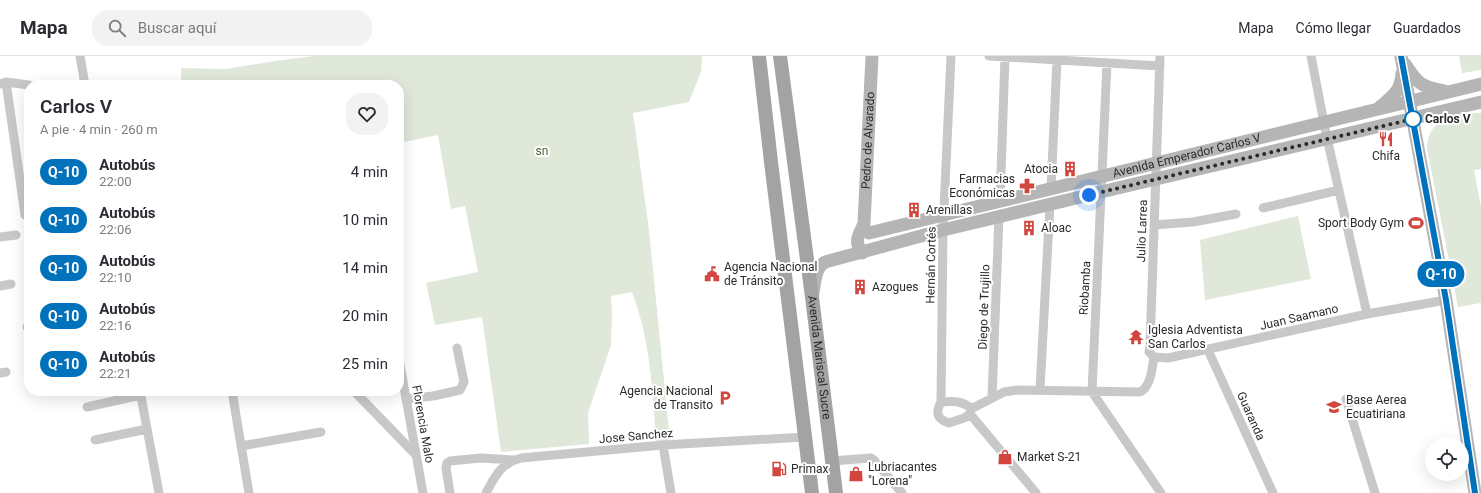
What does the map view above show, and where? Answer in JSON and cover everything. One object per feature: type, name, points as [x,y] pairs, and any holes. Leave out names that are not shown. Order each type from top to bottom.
[{"type":"main road","name":"Avenida Mariscal Sucre","points":[[780,56],[836,493]]},
{"type":"main road","name":"Pedro de Alvarado","points":[[866,252],[858,247],[857,241],[867,229],[872,56]]},
{"type":"main road","name":"Avenida Mariscal Sucre","points":[[760,57],[771,162],[812,493]]},
{"type":"main road","points":[[1402,58],[1414,78],[1421,85],[1431,89],[1450,92]]},
{"type":"main road","points":[[1402,58],[1446,300],[1475,493]]},
{"type":"main road","points":[[1376,110],[1399,89],[1401,84],[1402,58]]},
{"type":"main road","name":"Avenida Emperador Carlos V","points":[[867,229],[1000,201],[1481,84]]},
{"type":"main road","name":"Avenida Emperador Carlos V","points":[[812,297],[818,270],[825,262],[943,230],[1156,178],[1481,102]]},
{"type":"main road","points":[[1419,147],[1425,124],[1432,117],[1444,111]]},
{"type":"street","points":[[80,56],[85,80]]},
{"type":"street","name":"Hernán Cortés","points":[[941,402],[943,230],[951,56]]},
{"type":"street","points":[[989,56],[1057,60],[1090,59],[1106,63],[1160,66]]},
{"type":"street","name":"Julio Larrea","points":[[1154,357],[1150,352],[1160,56]]},
{"type":"street","points":[[1311,56],[1327,138],[1367,314]]},
{"type":"street","points":[[1000,201],[1005,57]]},
{"type":"street","points":[[1051,188],[1057,60]]},
{"type":"street","name":"Riobamba","points":[[1092,392],[1102,192],[1106,63]]},
{"type":"street","points":[[24,85],[3,83],[24,209]]},
{"type":"street","points":[[1263,208],[1339,190]]},
{"type":"street","points":[[1040,389],[1050,204]]},
{"type":"street","points":[[1154,224],[1193,222],[1236,214]]},
{"type":"street","name":"Diego de Trujillo","points":[[992,397],[999,217]]},
{"type":"street","points":[[0,237],[16,235]]},
{"type":"street","points":[[0,286],[11,284]]},
{"type":"street","name":"Juan Saamano","points":[[1154,357],[1168,358],[1367,314],[1446,300]]},
{"type":"street","points":[[406,399],[433,396],[460,390],[464,382],[458,348]]},
{"type":"street","name":"Guaranda","points":[[1208,350],[1273,493]]},
{"type":"street","points":[[1036,493],[970,411],[964,404],[951,401],[941,402],[938,408],[938,414],[943,421],[949,424],[964,418],[970,411],[992,397],[1010,391],[1040,389],[1137,393],[1143,391],[1148,385],[1154,357]]},
{"type":"street","name":"Florencia Malo","points":[[404,388],[423,493]]},
{"type":"street","points":[[1092,392],[1161,493]]},
{"type":"street","points":[[87,407],[129,396]]},
{"type":"street","points":[[142,396],[159,493]]},
{"type":"street","points":[[233,396],[249,493]]},
{"type":"street","points":[[359,396],[416,455]]},
{"type":"street","points":[[1346,399],[1375,493]]},
{"type":"street","points":[[95,440],[147,429]]},
{"type":"street","points":[[242,446],[321,432]]},
{"type":"street","name":"Jose Sanchez","points":[[486,493],[501,468],[515,460],[663,445],[805,437]]},
{"type":"street","points":[[663,445],[671,493]]},
{"type":"street","points":[[450,493],[446,468],[447,463],[450,461],[480,458],[515,460]]},
{"type":"street","points":[[831,461],[871,458],[902,493]]},
{"type":"green space","name":"sn","points":[[314,56],[702,56],[701,72],[689,102],[633,113],[649,230],[670,441],[656,441],[650,365],[643,328],[632,292],[611,296],[611,345],[588,413],[589,444],[501,452],[482,317],[435,325],[426,283],[478,272],[465,206],[451,209],[438,135],[404,142],[404,80],[181,80],[181,68],[226,69]]},
{"type":"green space","points":[[1459,56],[1481,56],[1481,70],[1462,73]]},
{"type":"green space","points":[[1466,113],[1481,113],[1481,169],[1474,170],[1481,207],[1481,303],[1458,307],[1427,148],[1428,139],[1439,123],[1445,119]]},
{"type":"green space","points":[[1298,216],[1311,279],[1205,300],[1200,240]]},
{"type":"bus line","name":"Q-10","points":[[1401,56],[1446,300],[1475,493]]},
{"type":"place","name":"Carlos V","points":[[1413,119]]},
{"type":"place","name":"Chifa","points":[[1386,139]]},
{"type":"place","name":"Atocia","points":[[1070,169]]},
{"type":"place","name":"Farmacias Económicas","points":[[1027,186]]},
{"type":"place","name":"Arenillas","points":[[914,210]]},
{"type":"place","name":"Sport Body Gym","points":[[1416,223]]},
{"type":"place","name":"Aloac","points":[[1029,228]]},
{"type":"place","name":"Agencia Nacional de Tránsito","points":[[712,274]]},
{"type":"place","name":"Azogues","points":[[860,287]]},
{"type":"place","name":"Iglesia Adventista San Carlos","points":[[1136,337]]},
{"type":"place","name":"Agencia Nacional de Transito","points":[[725,398]]},
{"type":"place","name":"Base Aerea Ecuatiriana","points":[[1334,407]]},
{"type":"place","name":"Market S-21","points":[[1005,457]]},
{"type":"place","name":"Primax","points":[[779,469]]},
{"type":"place","name":"Lubriacantes \"Lorena\"","points":[[856,474]]},
{"type":"route","points":[[1089,195],[1156,178],[1413,119]]}]
